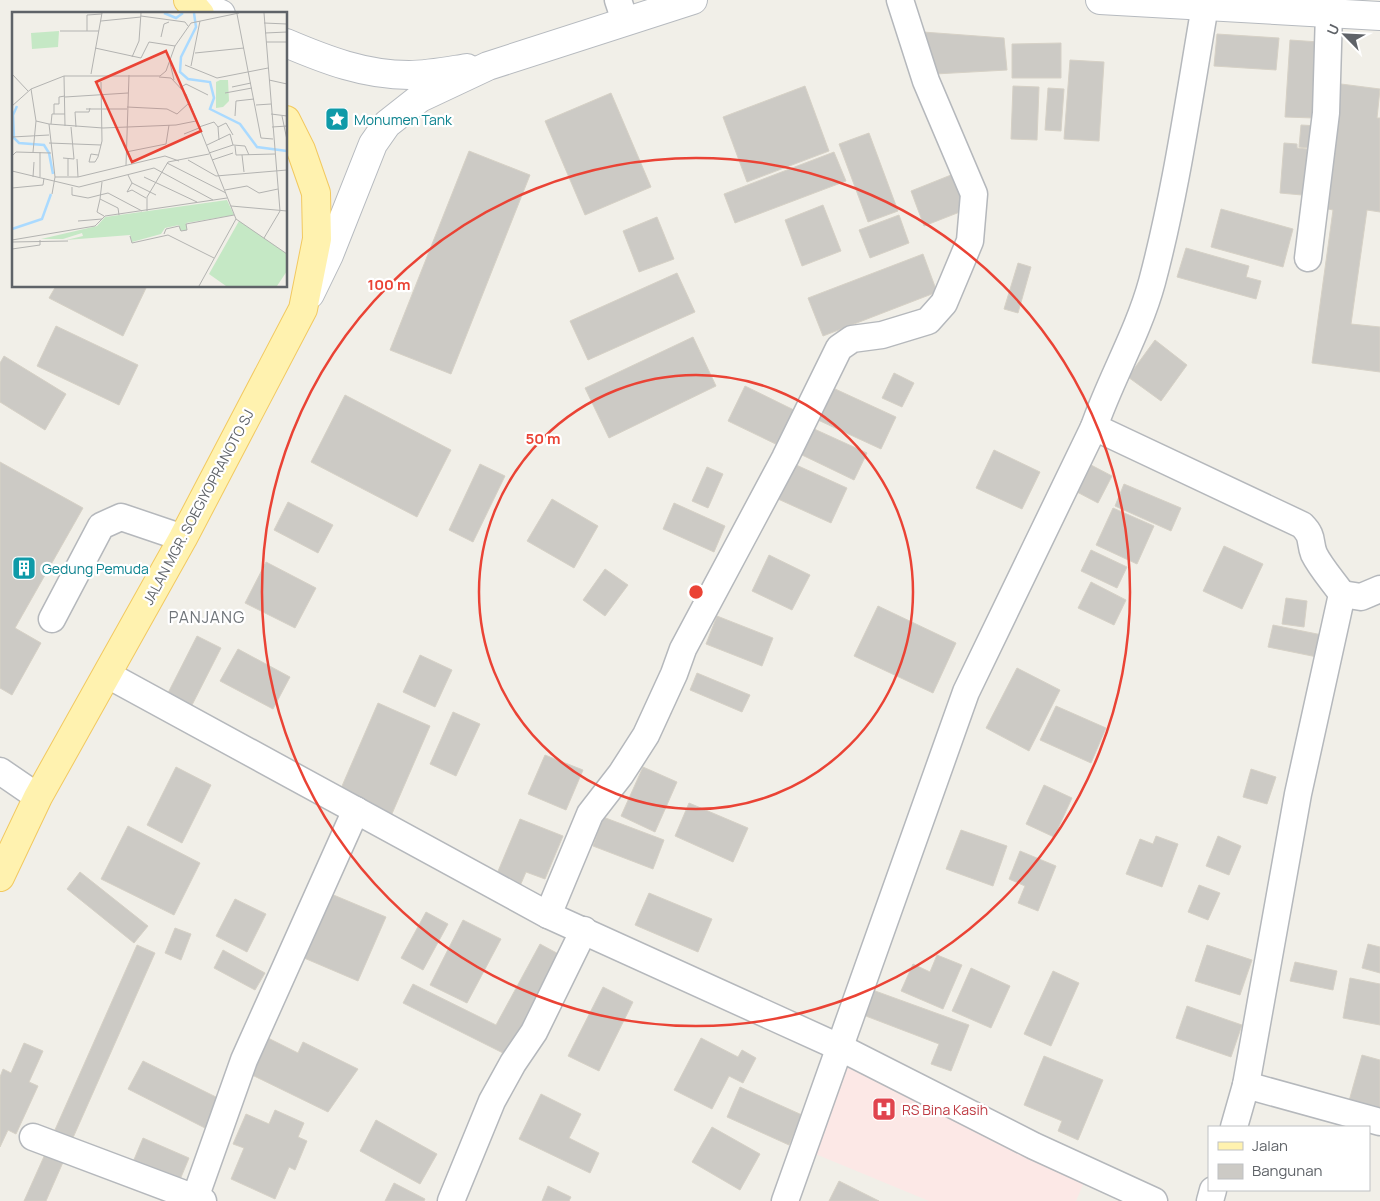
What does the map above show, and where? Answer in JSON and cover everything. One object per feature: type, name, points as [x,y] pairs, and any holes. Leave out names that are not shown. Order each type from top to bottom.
[{"type":"main road","points":[[189,0],[198,12]]},
{"type":"main road","points":[[189,0],[216,12]]},
{"type":"main road","points":[[303,309],[330,255],[373,144],[387,124],[420,98],[488,66],[621,11],[693,0]]},
{"type":"main road","points":[[1100,0],[1205,6],[1316,8],[1380,16]]},
{"type":"main road","points":[[288,44],[324,60],[359,70],[409,75],[488,66]]},
{"type":"main road","name":"JALAN MGR. SOEGIYOPRANOTO SJ","points":[[0,877],[38,797],[183,538],[303,309],[317,239],[316,193],[301,150],[288,124]]},
{"type":"street","points":[[548,915],[590,814],[621,774],[646,735],[683,650],[785,458],[839,348],[852,339],[882,335],[928,321],[944,303],[970,242],[974,194],[926,81],[900,0]]},
{"type":"street","points":[[785,1201],[841,1048],[966,692],[1094,427],[1105,394],[1140,319],[1152,282],[1182,141],[1205,6]]},
{"type":"street","points":[[1308,258],[1326,113],[1316,8]]},
{"type":"street","points":[[1094,427],[1302,525],[1310,533],[1313,551],[1320,564],[1342,594],[1361,596],[1380,589]]},
{"type":"street","points":[[52,619],[101,526],[121,516],[183,538]]},
{"type":"street","points":[[1234,1126],[1246,1084],[1298,794],[1342,594]]},
{"type":"street","points":[[108,675],[548,915],[841,1048],[1034,1146],[1154,1201]]},
{"type":"street","points":[[0,771],[38,797]]},
{"type":"street","points":[[33,1137],[198,1200],[244,1060],[356,810]]},
{"type":"street","points":[[451,1201],[492,1101],[513,1063],[534,1032],[584,930]]},
{"type":"street","points":[[1246,1084],[1380,1122]]},
{"type":"shaded area","name":"RS Bina Kasih","points":[[842,1065],[1087,1175],[1076,1201],[929,1201],[813,1153]]},
{"type":"building","points":[[923,32],[1004,38],[1007,70],[935,74]]},
{"type":"building","points":[[1217,34],[1279,38],[1276,70],[1214,66]]},
{"type":"building","points":[[1290,40],[1319,42],[1314,118],[1285,117]]},
{"type":"building","points":[[1061,43],[1061,78],[1012,78],[1012,44]]},
{"type":"building","points":[[1070,60],[1104,62],[1099,141],[1064,139]]},
{"type":"building","points":[[1341,84],[1380,89],[1377,118],[1380,118],[1380,212],[1367,210],[1351,324],[1380,327],[1380,372],[1312,363],[1333,210],[1323,208]]},
{"type":"building","points":[[805,86],[829,151],[747,182],[723,117]]},
{"type":"building","points":[[1013,86],[1039,87],[1037,140],[1011,139]]},
{"type":"building","points":[[1048,88],[1064,89],[1061,131],[1045,130]]},
{"type":"building","points":[[611,93],[651,187],[585,215],[545,121]]},
{"type":"building","points":[[1301,125],[1319,126],[1318,149],[1299,147]]},
{"type":"building","points":[[869,133],[898,211],[868,222],[839,144]]},
{"type":"building","points":[[1284,143],[1297,144],[1297,148],[1317,150],[1313,196],[1280,193]]},
{"type":"building","points":[[469,151],[530,175],[451,374],[390,350]]},
{"type":"building","points":[[834,152],[846,181],[735,223],[724,194]]},
{"type":"building","points":[[956,173],[970,208],[924,226],[911,191]]},
{"type":"building","points":[[823,205],[841,251],[802,266],[785,220]]},
{"type":"building","points":[[1221,209],[1293,229],[1283,267],[1211,247]]},
{"type":"building","points":[[899,215],[909,243],[870,258],[859,230]]},
{"type":"building","points":[[657,217],[674,259],[639,272],[623,231]]},
{"type":"building","points":[[1186,248],[1249,266],[1246,277],[1261,281],[1256,299],[1177,277]]},
{"type":"building","points":[[923,254],[937,292],[823,336],[808,298]]},
{"type":"building","points":[[1018,263],[1031,267],[1018,313],[1004,309]]},
{"type":"building","points":[[677,273],[695,312],[588,360],[570,321]]},
{"type":"building","points":[[55,288],[146,288],[123,336],[49,298]]},
{"type":"building","points":[[56,326],[138,365],[119,405],[37,366]]},
{"type":"building","points":[[693,337],[716,386],[609,438],[585,388]]},
{"type":"building","points":[[1155,340],[1187,365],[1161,401],[1128,377]]},
{"type":"building","points":[[4,356],[66,394],[45,430],[0,402],[0,363]]},
{"type":"building","points":[[894,373],[914,383],[902,407],[882,398]]},
{"type":"building","points":[[745,386],[800,413],[784,448],[728,421]]},
{"type":"building","points":[[833,388],[896,417],[881,449],[818,420]]},
{"type":"building","points":[[345,395],[451,450],[417,517],[311,462]]},
{"type":"building","points":[[812,428],[867,453],[854,480],[800,454]]},
{"type":"building","points":[[994,450],[1040,472],[1022,509],[976,488]]},
{"type":"building","name":"Gedung Pemuda","points":[[0,462],[83,508],[15,628],[41,643],[12,695],[0,688]]},
{"type":"building","points":[[480,464],[505,476],[473,542],[449,530]]},
{"type":"building","points":[[794,464],[847,488],[831,523],[778,499]]},
{"type":"building","points":[[1091,465],[1112,476],[1098,503],[1077,492]]},
{"type":"building","points":[[707,467],[723,474],[708,508],[692,501]]},
{"type":"building","points":[[1124,484],[1181,508],[1171,531],[1115,506]]},
{"type":"building","points":[[552,499],[598,526],[574,568],[527,541]]},
{"type":"building","points":[[288,502],[333,525],[318,553],[274,530]]},
{"type":"building","points":[[674,503],[725,526],[714,552],[663,529]]},
{"type":"building","points":[[1113,508],[1154,526],[1137,564],[1096,545]]},
{"type":"building","points":[[1224,546],[1263,564],[1242,609],[1203,591]]},
{"type":"building","points":[[1091,550],[1127,567],[1117,588],[1081,571]]},
{"type":"building","points":[[769,555],[810,575],[792,610],[752,591]]},
{"type":"building","points":[[266,562],[316,588],[295,628],[245,603]]},
{"type":"building","points":[[605,569],[628,585],[605,616],[583,600]]},
{"type":"building","points":[[1091,582],[1126,600],[1114,625],[1078,608]]},
{"type":"building","points":[[1286,598],[1307,601],[1304,627],[1282,624]]},
{"type":"building","points":[[878,606],[956,643],[933,693],[854,656]]},
{"type":"building","points":[[717,616],[773,638],[762,666],[706,644]]},
{"type":"building","points":[[1273,625],[1322,635],[1317,657],[1268,647]]},
{"type":"building","points":[[197,636],[221,648],[191,707],[167,695]]},
{"type":"building","points":[[238,649],[290,677],[273,709],[220,681]]},
{"type":"building","points":[[420,655],[452,670],[435,707],[403,692]]},
{"type":"building","points":[[1017,668],[1060,690],[1029,751],[986,728]]},
{"type":"building","points":[[697,673],[750,695],[742,712],[690,690]]},
{"type":"building","points":[[378,703],[430,726],[391,816],[339,793]]},
{"type":"building","points":[[1056,706],[1106,728],[1091,763],[1040,740]]},
{"type":"building","points":[[453,712],[480,724],[456,776],[430,764]]},
{"type":"building","points":[[545,755],[583,770],[566,810],[528,794]]},
{"type":"building","points":[[176,767],[211,785],[182,843],[147,825]]},
{"type":"building","points":[[643,767],[677,782],[655,832],[621,816]]},
{"type":"building","points":[[1251,769],[1276,777],[1267,804],[1243,797]]},
{"type":"building","points":[[1044,785],[1072,798],[1054,837],[1026,824]]},
{"type":"building","points":[[689,803],[748,828],[733,862],[675,836]]},
{"type":"building","points":[[603,817],[664,840],[653,869],[593,846]]},
{"type":"building","points":[[520,819],[563,836],[545,879],[526,872],[520,886],[496,876]]},
{"type":"building","points":[[128,826],[200,863],[174,915],[101,879]]},
{"type":"building","points":[[961,830],[1007,846],[993,886],[946,869]]},
{"type":"building","points":[[1156,836],[1178,844],[1162,887],[1126,874],[1140,839],[1153,844]]},
{"type":"building","points":[[1218,836],[1241,846],[1229,875],[1206,866]]},
{"type":"building","points":[[1020,851],[1056,866],[1038,911],[1018,903],[1025,886],[1009,879]]},
{"type":"building","points":[[80,872],[148,926],[134,943],[67,889]]},
{"type":"building","points":[[1199,885],[1220,893],[1208,920],[1188,912]]},
{"type":"building","points":[[324,891],[386,917],[358,981],[297,955]]},
{"type":"building","points":[[649,893],[712,919],[698,952],[635,925]]},
{"type":"building","points":[[235,899],[266,914],[247,952],[216,936]]},
{"type":"building","points":[[426,912],[448,924],[423,970],[401,958]]},
{"type":"building","points":[[463,920],[501,939],[467,1003],[430,985]]},
{"type":"building","points":[[175,928],[191,934],[181,960],[165,953]]},
{"type":"building","points":[[540,944],[564,957],[511,1057],[403,1003],[413,984],[496,1025]]},
{"type":"building","points":[[1368,944],[1380,947],[1380,973],[1362,968]]},
{"type":"building","points":[[137,945],[155,953],[72,1140],[54,1132]]},
{"type":"building","points":[[1207,945],[1252,960],[1240,995],[1195,981]]},
{"type":"building","points":[[223,950],[265,973],[255,990],[214,968]]},
{"type":"building","points":[[937,955],[962,965],[943,1009],[901,991],[913,964],[930,972]]},
{"type":"building","points":[[1295,962],[1337,971],[1333,990],[1290,981]]},
{"type":"building","points":[[971,968],[1010,986],[991,1028],[952,1011]]},
{"type":"building","points":[[1053,971],[1079,983],[1051,1046],[1024,1034]]},
{"type":"building","points":[[1350,978],[1380,984],[1380,1025],[1343,1018]]},
{"type":"building","points":[[603,987],[633,1002],[599,1071],[568,1056]]},
{"type":"building","points":[[867,988],[969,1025],[951,1071],[931,1064],[939,1044],[858,1013]]},
{"type":"building","points":[[1187,1006],[1242,1025],[1231,1057],[1176,1038]]},
{"type":"building","points":[[266,1037],[298,1053],[303,1042],[358,1069],[328,1112],[248,1073]]},
{"type":"building","points":[[701,1038],[738,1057],[742,1050],[756,1058],[743,1083],[729,1076],[712,1109],[674,1090]]},
{"type":"building","points":[[24,1043],[43,1051],[29,1082],[38,1086],[16,1134],[8,1130],[0,1147],[0,1077],[3,1069],[11,1073]]},
{"type":"building","points":[[1362,1055],[1380,1060],[1380,1110],[1349,1101]]},
{"type":"building","points":[[1044,1056],[1103,1080],[1078,1140],[1058,1131],[1062,1121],[1024,1105]]},
{"type":"building","points":[[143,1061],[220,1099],[205,1128],[128,1089]]},
{"type":"building","points":[[740,1087],[802,1115],[789,1145],[727,1117]]},
{"type":"building","points":[[541,1094],[581,1114],[569,1138],[599,1153],[590,1173],[519,1139]]},
{"type":"building","points":[[275,1110],[304,1123],[298,1137],[307,1141],[295,1170],[289,1167],[275,1199],[231,1179],[244,1148],[233,1144],[246,1114],[269,1124]]},
{"type":"building","points":[[376,1120],[437,1154],[420,1184],[360,1151]]},
{"type":"building","points":[[712,1127],[760,1154],[740,1190],[692,1162]]},
{"type":"building","points":[[143,1138],[189,1158],[179,1182],[133,1162]]},
{"type":"building","points":[[46,1152],[64,1160],[46,1201],[24,1201]]},
{"type":"building","points":[[839,1181],[879,1201],[829,1201]]},
{"type":"building","points":[[394,1183],[425,1199],[424,1201],[385,1201]]},
{"type":"building","points":[[548,1186],[571,1197],[569,1201],[542,1201]]},
{"type":"place","name":"Monumen Tank","points":[[337,119]]},
{"type":"place","name":"Gedung Pemuda","points":[[24,568]]},
{"type":"place","name":"RS Bina Kasih","points":[[884,1109]]},
{"type":"district","name":"PANJANG","points":[[207,617]]}]
